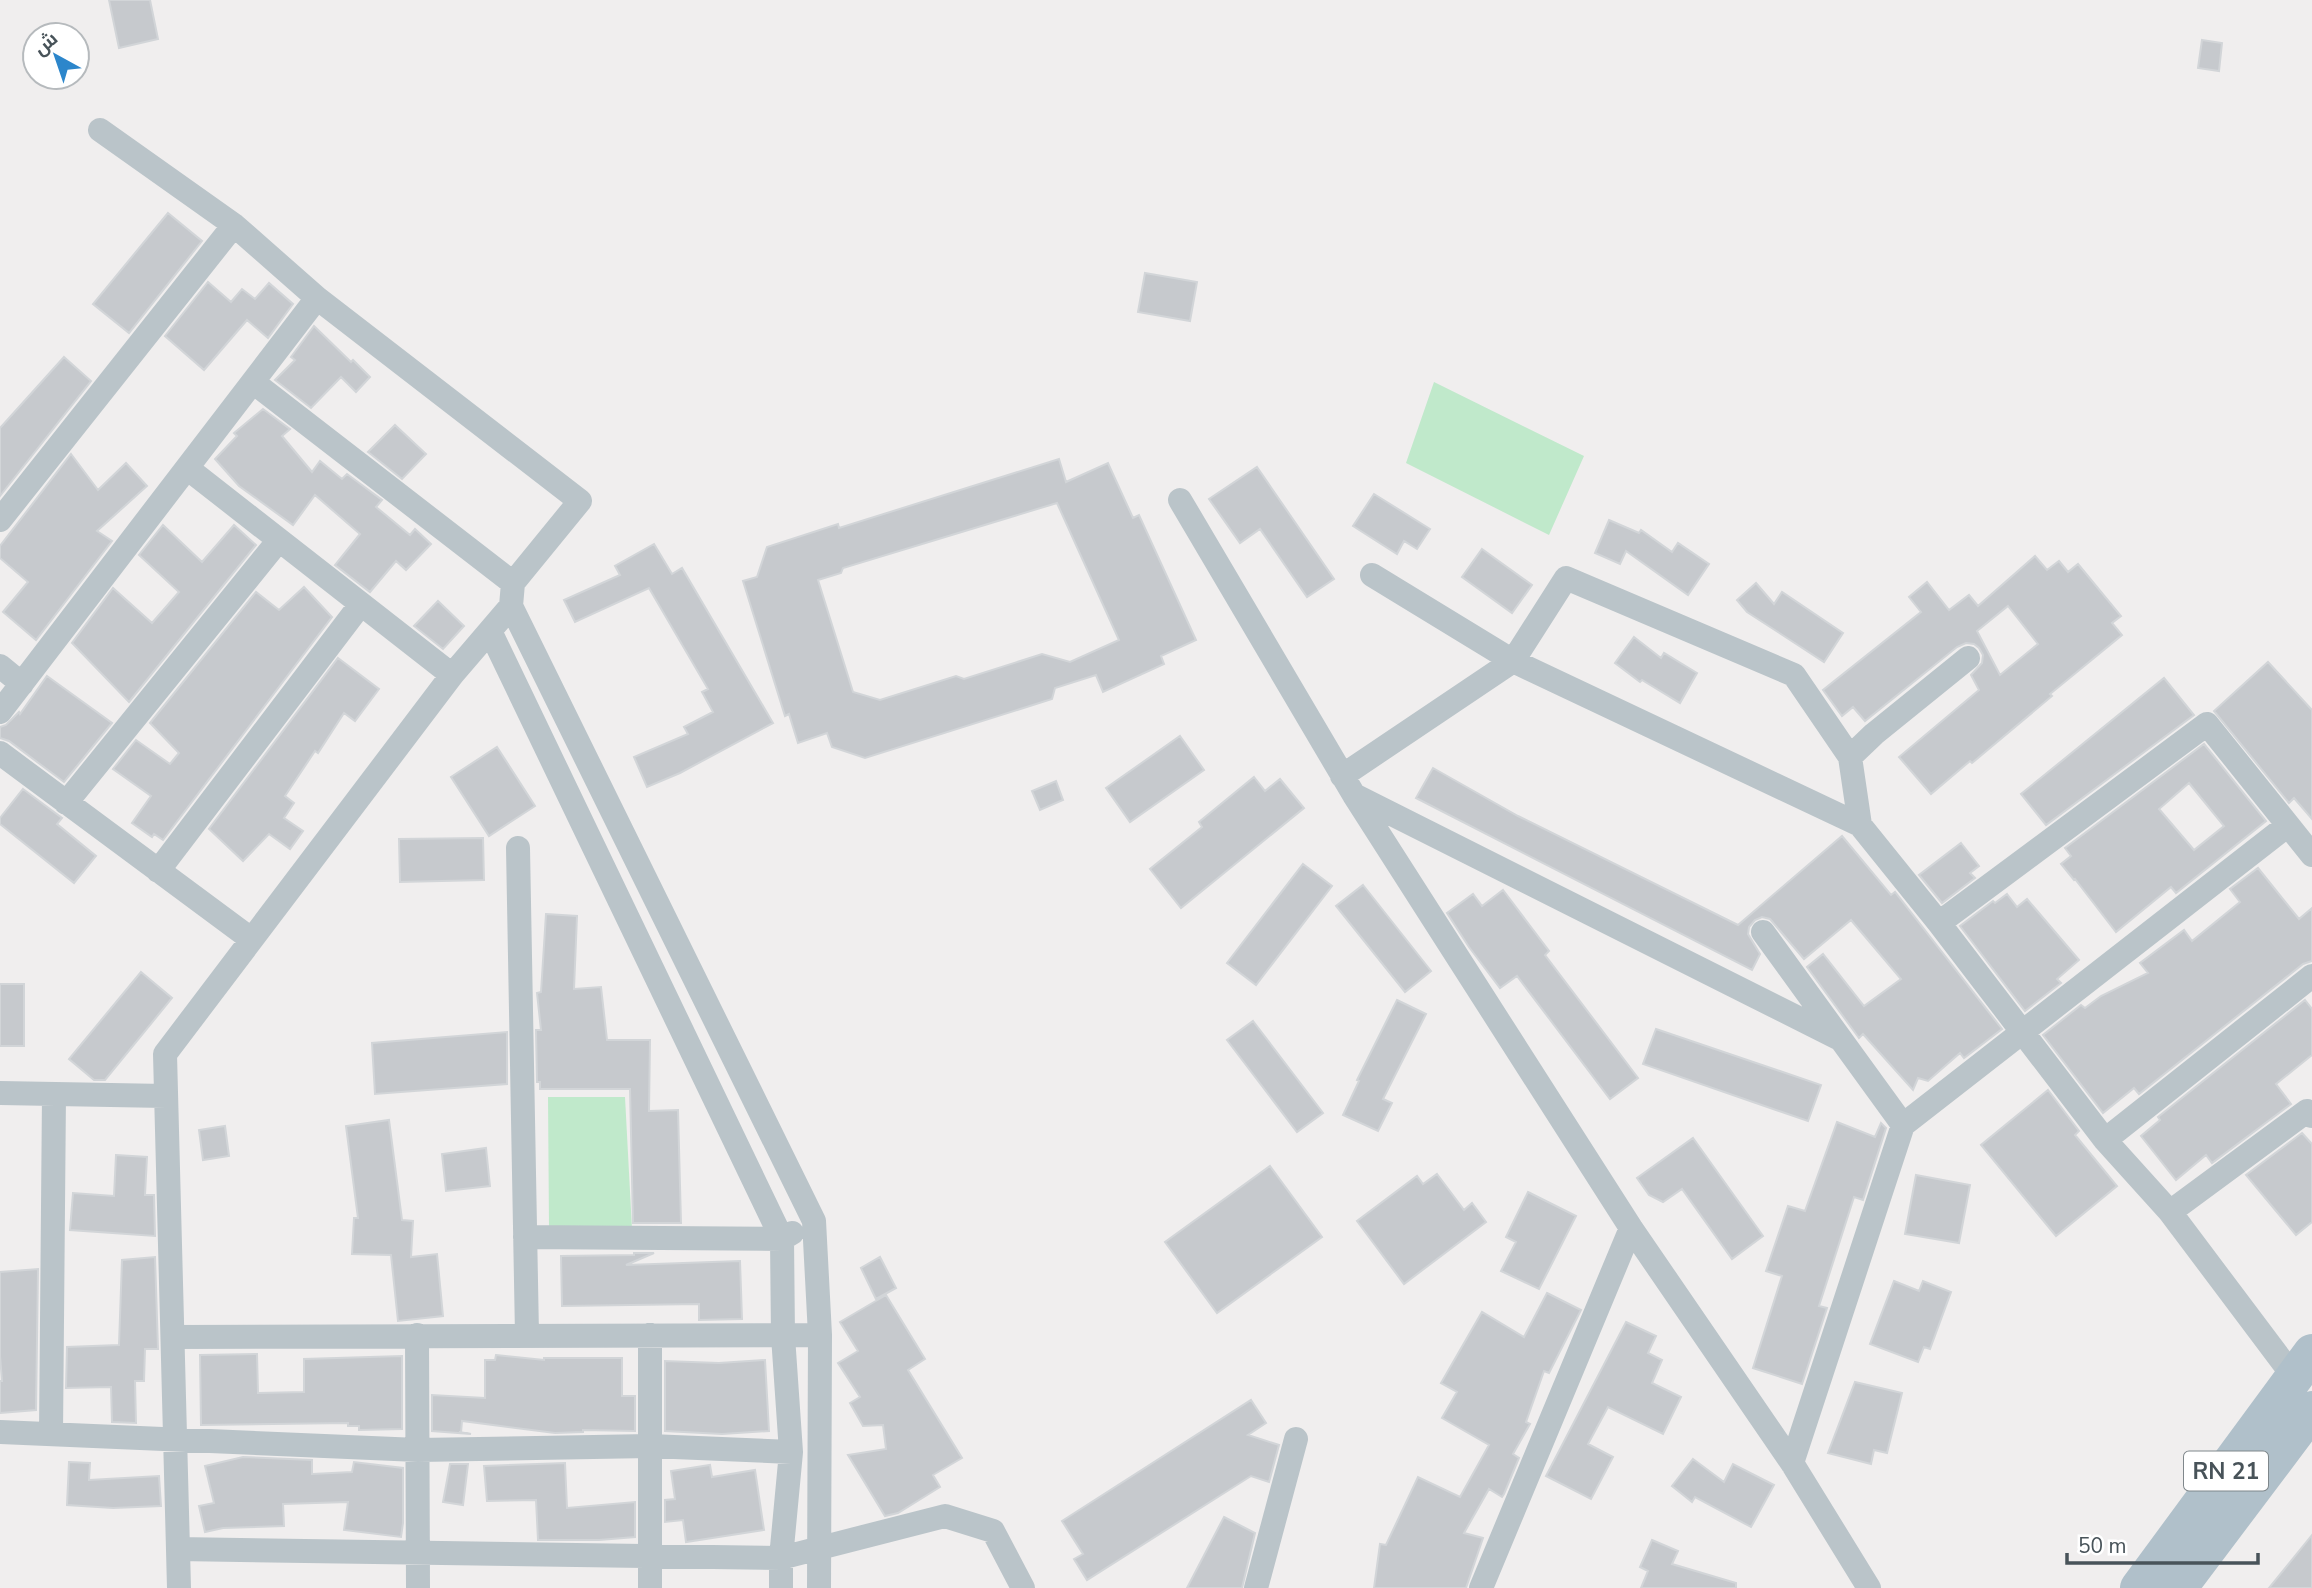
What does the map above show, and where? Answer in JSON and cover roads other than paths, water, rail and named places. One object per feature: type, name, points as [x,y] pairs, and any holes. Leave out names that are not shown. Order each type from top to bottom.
[{"type":"main road","name":"RN 21","points":[[2139,1588],[2303,1365]]},
{"type":"main road","name":"RN 21","points":[[2178,1588],[2312,1410]]},
{"type":"street","points":[[100,130],[234,225],[317,298],[580,501],[512,595],[490,631],[452,675],[165,1054],[179,1588]]},
{"type":"street","points":[[0,520],[234,225]]},
{"type":"street","points":[[0,712],[317,298]]},
{"type":"street","points":[[253,382],[512,595],[814,1221],[820,1335],[820,1588]]},
{"type":"street","points":[[187,468],[452,675]]},
{"type":"street","points":[[1180,500],[1348,785],[1631,1228],[1792,1463],[1870,1588]]},
{"type":"street","points":[[66,803],[279,540]]},
{"type":"street","points":[[1372,575],[1513,661],[1860,825],[1939,923],[2105,1140],[2303,1365]]},
{"type":"street","points":[[1348,785],[1513,661],[1566,578],[1794,676],[1850,757],[1860,825]]},
{"type":"street","points":[[158,871],[361,604]]},
{"type":"street","points":[[490,631],[782,1239],[783,1336],[792,1452],[781,1558],[781,1588]]},
{"type":"street","points":[[1850,757],[1874,734],[1968,658]]},
{"type":"street","points":[[0,666],[22,684]]},
{"type":"street","points":[[1939,923],[2207,724],[2312,855]]},
{"type":"street","points":[[0,753],[251,939]]},
{"type":"street","points":[[1348,785],[1840,1039]]},
{"type":"street","points":[[1792,1463],[1903,1125],[2288,825]]},
{"type":"street","points":[[518,848],[527,1335]]},
{"type":"street","points":[[1763,932],[1903,1125]]},
{"type":"street","points":[[2105,1140],[2312,976]]},
{"type":"street","points":[[0,1093],[166,1096]]},
{"type":"street","points":[[51,1434],[54,1094]]},
{"type":"street","points":[[2170,1212],[2307,1111],[2312,1116]]},
{"type":"street","points":[[525,1237],[782,1239],[814,1221]]},
{"type":"street","points":[[1481,1588],[1631,1228]]},
{"type":"street","points":[[418,1335],[418,1588]]},
{"type":"street","points":[[650,1335],[650,1588]]},
{"type":"street","points":[[173,1337],[820,1335]]},
{"type":"street","points":[[0,1432],[418,1450],[650,1446],[792,1452]]},
{"type":"street","points":[[1256,1588],[1296,1438]]},
{"type":"street","points":[[178,1549],[781,1558],[945,1516],[993,1531],[1023,1588]]}]
